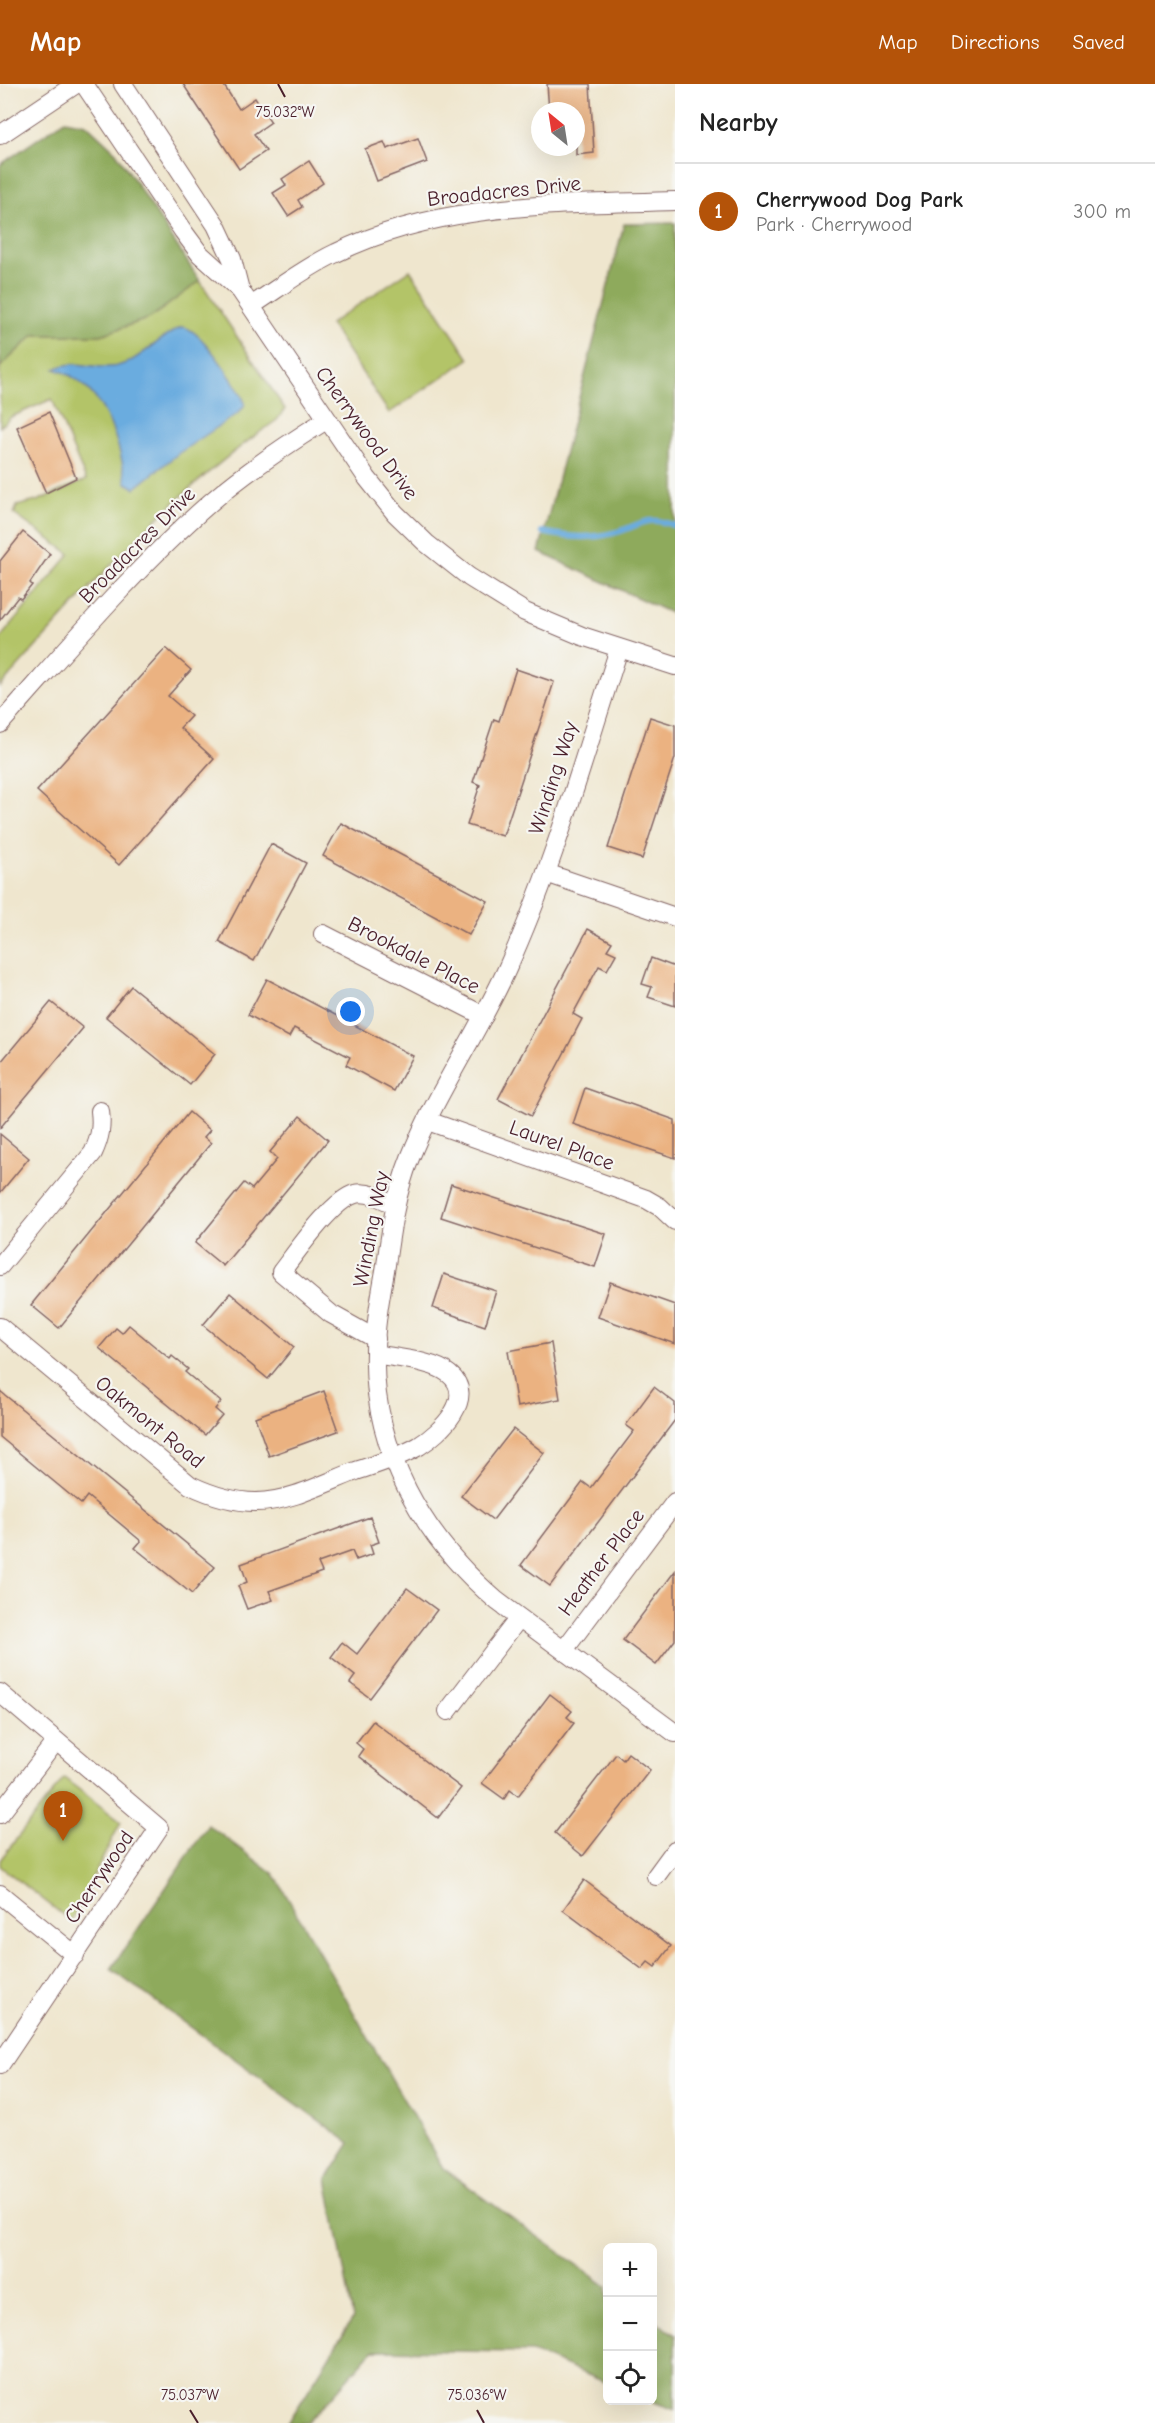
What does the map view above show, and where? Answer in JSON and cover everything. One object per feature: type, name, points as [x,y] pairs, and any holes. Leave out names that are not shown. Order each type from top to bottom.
[{"type":"street","points":[[0,135],[76,84]]},
{"type":"street","name":"Cherrywood Drive","points":[[84,84],[194,246],[210,264],[240,290],[326,420],[395,513],[426,543],[469,577],[506,601],[544,621],[619,649],[675,666]]},
{"type":"street","name":"Cherrywood Drive","points":[[123,84],[216,225],[232,259],[240,290]]},
{"type":"street","name":"Broadacres Drive","points":[[251,306],[305,270],[336,253],[425,220],[456,214],[508,209],[675,201]]},
{"type":"street","name":"Broadacres Drive","points":[[0,724],[127,582],[181,529],[240,479],[326,420]]},
{"type":"street","name":"Winding Way","points":[[619,649],[546,873],[507,969],[411,1156],[395,1205],[375,1346],[381,1414],[393,1458],[410,1496],[435,1536],[478,1584],[519,1618],[675,1732]]},
{"type":"street","points":[[546,873],[675,917]]},
{"type":"street","name":"Brookdale Place","points":[[323,934],[484,1016]]},
{"type":"street","points":[[0,1266],[93,1153],[101,1132],[100,1111]]},
{"type":"street","name":"Laurel Place","points":[[428,1121],[646,1199],[660,1207],[675,1221]]},
{"type":"street","name":"Oakmont Road","points":[[0,1328],[176,1475],[206,1493],[240,1501],[258,1502],[278,1499],[393,1458],[420,1445],[440,1430],[457,1407],[459,1392],[454,1378],[438,1367],[375,1346],[331,1314],[281,1272],[330,1212],[348,1197],[366,1194],[377,1196],[395,1205]]},
{"type":"street","name":"Heather Place","points":[[564,1650],[675,1502]]},
{"type":"street","points":[[448,1711],[519,1618]]},
{"type":"street","name":"Cherrywood","points":[[0,1693],[159,1828],[0,2065]]},
{"type":"street","points":[[0,1814],[56,1741]]},
{"type":"street","points":[[656,1876],[675,1850]]},
{"type":"street","points":[[0,1894],[75,1954]]},
{"type":"green space","points":[[65,120],[86,124],[116,152],[200,281],[150,318],[101,335],[34,335],[0,367],[0,165]]},
{"type":"green space","points":[[675,223],[675,615],[539,552],[624,224]]},
{"type":"green space","points":[[410,270],[469,359],[389,413],[330,324]]},
{"type":"green space","points":[[200,281],[285,409],[277,420],[200,480],[130,545],[0,687],[0,638],[70,554],[14,514],[17,506],[37,501],[86,480],[52,399],[11,417],[0,427],[0,367],[34,335],[101,335],[150,318]]},
{"type":"green space","points":[[64,1778],[121,1822],[71,1921],[0,1866],[0,1860]]},
{"type":"green space","points":[[208,1825],[274,1874],[443,2168],[603,2284],[603,2381],[532,2352],[373,2350],[308,2423],[288,2423],[353,2318],[327,2179],[350,2143],[111,1969]]},
{"type":"green space","points":[[657,2322],[675,2335],[675,2410],[657,2403]]},
{"type":"water","points":[[182,327],[198,336],[208,347],[227,371],[245,403],[237,414],[179,453],[135,488],[126,483],[119,448],[106,415],[97,400],[72,376],[55,369],[68,365],[109,367],[129,362]]},
{"type":"building","points":[[183,84],[223,84],[239,109],[255,98],[271,122],[254,134],[266,151],[239,169]]},
{"type":"building","points":[[547,84],[590,84],[594,153],[585,154],[585,102],[548,102]]},
{"type":"building","points":[[418,138],[427,162],[377,181],[365,149],[384,142],[387,149]]},
{"type":"building","points":[[309,161],[323,183],[298,200],[302,207],[288,216],[273,193],[286,185],[282,179]]},
{"type":"building","points":[[49,412],[76,478],[46,493],[17,427]]},
{"type":"building","points":[[23,532],[50,554],[30,583],[32,585],[21,599],[18,597],[0,620],[0,561]]},
{"type":"building","points":[[166,648],[191,670],[168,696],[191,716],[180,728],[214,759],[119,865],[37,791]]},
{"type":"building","points":[[516,669],[554,682],[503,836],[467,825],[480,785],[473,782],[494,719],[499,721]]},
{"type":"building","points":[[650,717],[675,725],[675,758],[642,859],[608,848]]},
{"type":"building","points":[[341,823],[488,901],[469,935],[323,856]]},
{"type":"building","points":[[271,844],[306,863],[254,961],[219,942]]},
{"type":"building","points":[[588,929],[612,942],[607,950],[616,954],[607,970],[599,966],[573,1014],[582,1019],[531,1116],[498,1099]]},
{"type":"building","points":[[651,958],[675,967],[675,1006],[648,997],[652,987],[642,984]]},
{"type":"building","points":[[267,979],[413,1056],[394,1091],[346,1065],[350,1057],[294,1028],[289,1037],[248,1015]]},
{"type":"building","points":[[131,986],[215,1054],[190,1085],[106,1017]]},
{"type":"building","points":[[51,1002],[83,1028],[0,1128],[0,1063]]},
{"type":"building","points":[[585,1088],[675,1120],[675,1158],[573,1124]]},
{"type":"building","points":[[189,1112],[210,1130],[204,1137],[211,1143],[59,1328],[31,1305]]},
{"type":"building","points":[[300,1116],[328,1140],[223,1266],[195,1243],[244,1183],[252,1189],[277,1159],[270,1152]]},
{"type":"building","points":[[0,1134],[29,1158],[0,1193]]},
{"type":"building","points":[[451,1184],[606,1234],[595,1267],[441,1217]]},
{"type":"building","points":[[444,1274],[496,1291],[485,1326],[433,1308]]},
{"type":"building","points":[[610,1282],[675,1305],[675,1344],[598,1317]]},
{"type":"building","points":[[230,1293],[294,1347],[268,1379],[203,1325]]},
{"type":"building","points":[[129,1325],[170,1359],[172,1356],[188,1369],[185,1372],[221,1402],[215,1409],[222,1415],[205,1435],[99,1348],[116,1328],[122,1333]]},
{"type":"building","points":[[551,1343],[560,1399],[517,1407],[508,1351]]},
{"type":"building","points":[[654,1387],[675,1403],[675,1420],[550,1586],[521,1565],[583,1482],[591,1488],[634,1431],[626,1425]]},
{"type":"building","points":[[0,1391],[215,1567],[192,1594],[135,1548],[141,1541],[87,1496],[81,1504],[0,1437]]},
{"type":"building","points":[[324,1391],[338,1431],[269,1456],[255,1417]]},
{"type":"building","points":[[513,1429],[544,1453],[493,1520],[461,1496]]},
{"type":"building","points":[[370,1517],[379,1542],[370,1545],[373,1554],[356,1560],[352,1551],[318,1563],[322,1572],[269,1591],[273,1600],[247,1609],[238,1586],[247,1582],[241,1564]]},
{"type":"building","points":[[675,1571],[675,1640],[656,1665],[623,1640]]},
{"type":"building","points":[[407,1588],[437,1610],[370,1698],[350,1683],[355,1676],[331,1657],[342,1642],[357,1654]]},
{"type":"building","points":[[550,1694],[572,1711],[567,1717],[574,1723],[518,1796],[510,1790],[504,1799],[482,1783]]},
{"type":"building","points":[[373,1721],[461,1788],[438,1818],[358,1756],[363,1749],[356,1743]]},
{"type":"building","points":[[628,1753],[650,1770],[583,1856],[555,1833],[616,1754],[623,1760]]},
{"type":"building","points":[[584,1880],[671,1946],[655,1967],[648,1962],[642,1969],[563,1910]]},
{"type":"waterway","points":[[542,532],[587,537],[613,533],[649,521],[665,522],[675,526]]},
{"type":"place","name":"Cherrywood Dog Park","points":[[63,1841]]}]
